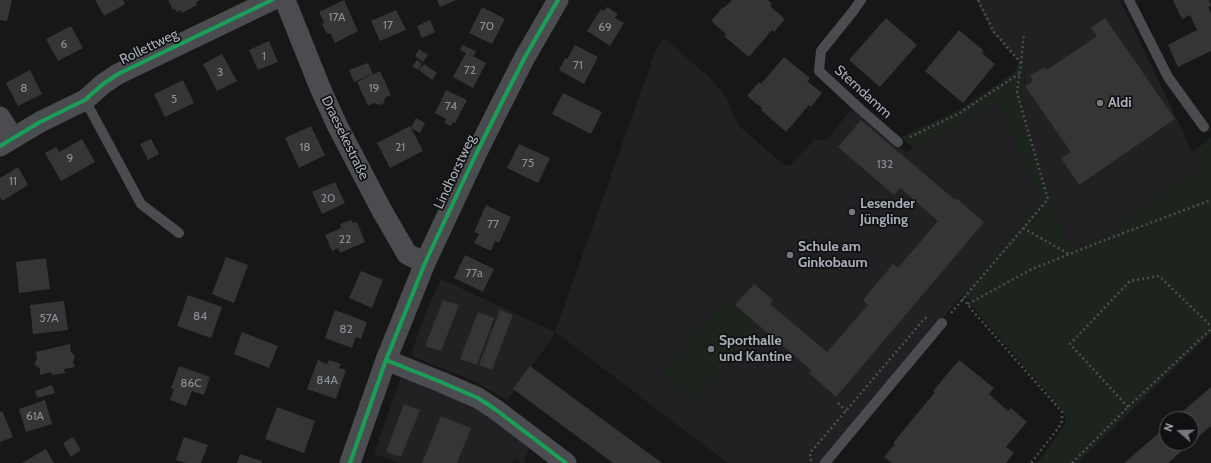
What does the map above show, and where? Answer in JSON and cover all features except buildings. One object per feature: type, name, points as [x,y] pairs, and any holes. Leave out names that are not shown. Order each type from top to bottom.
[{"type":"street","name":"Rollettweg","points":[[6,142],[40,122],[85,100],[103,84],[118,74],[272,0]]},
{"type":"street","name":"Draesekestraße","points":[[285,0],[324,97],[374,196],[407,254],[425,263]]},
{"type":"street","name":"Lindhorstweg","points":[[350,463],[386,360],[425,263],[493,119],[525,57],[558,0]]},
{"type":"street","points":[[0,117],[6,142]]},
{"type":"street","points":[[386,360],[478,398],[495,409],[566,463]]},
{"type":"lane","name":"Sterndamm","points":[[861,0],[821,51],[819,70],[860,109],[898,142]]},
{"type":"lane","points":[[1129,0],[1168,77],[1204,127]]},
{"type":"lane","points":[[85,100],[141,204],[180,234]]},
{"type":"lane","points":[[825,463],[942,323]]},
{"type":"path","points":[[978,0],[994,32],[1021,63]]},
{"type":"path","points":[[811,463],[810,453],[925,318],[942,323],[1048,199],[1017,93],[1024,33]]},
{"type":"path","points":[[898,142],[958,114],[1019,74]]},
{"type":"path","points":[[968,304],[1032,269],[1211,200]]},
{"type":"path","points":[[1023,228],[1069,254]]},
{"type":"path","points":[[1072,463],[1211,327],[1159,276],[1130,281],[1070,344],[1128,407]]},
{"type":"path","points":[[962,299],[1062,412],[1062,421],[1059,428],[1031,463]]},
{"type":"shaded area","points":[[976,0],[1120,0],[1192,151],[1204,168],[1182,182],[1176,184],[1143,207],[1117,231],[1077,247],[1071,246],[1067,242],[1036,159],[1022,95],[1025,89],[1024,57],[1018,61],[992,33]]},
{"type":"shaded area","name":"Schule am Ginkobaum","points":[[664,38],[711,79],[726,97],[739,126],[784,165],[790,165],[815,139],[827,140],[851,109],[907,153],[913,147],[996,102],[1042,200],[821,463],[728,463],[555,332],[657,47]]},
{"type":"shaded area","points":[[1024,56],[1024,83],[1027,86],[1025,89],[1027,92],[1022,95],[1036,159],[1067,242],[1071,246],[1077,247],[1117,231],[1143,207],[1176,184],[1182,182],[1203,168],[1192,152],[1211,138],[1211,333],[1078,463],[1037,463],[1064,427],[1066,417],[1062,410],[973,307],[969,300],[962,295],[1042,200],[996,102],[913,147],[901,137],[964,107],[1016,71],[1018,61]]},
{"type":"shaded area","points":[[441,279],[555,332],[553,337],[507,400],[474,381],[414,357],[412,350]]},
{"type":"shaded area","name":"Sporthalle und Kantine","points":[[726,298],[759,325],[697,401],[663,373]]},
{"type":"shaded area","points":[[401,377],[467,404],[485,414],[529,447],[524,463],[520,463],[515,459],[512,463],[399,463],[374,454]]},
{"type":"cycle path","points":[[0,146],[40,122],[85,100],[103,84],[118,74],[272,0]]},
{"type":"cycle path","points":[[350,463],[386,360],[425,263],[497,112],[525,57],[558,0]]},
{"type":"cycle path","points":[[386,360],[478,398],[495,409],[566,463]]},
{"type":"place","name":"Aldi","points":[[1100,103]]},
{"type":"place","name":"Lesender Jüngling","points":[[852,212]]},
{"type":"place","name":"Schule am Ginkobaum","points":[[790,255]]},
{"type":"place","name":"Sporthalle und Kantine","points":[[711,349]]}]
